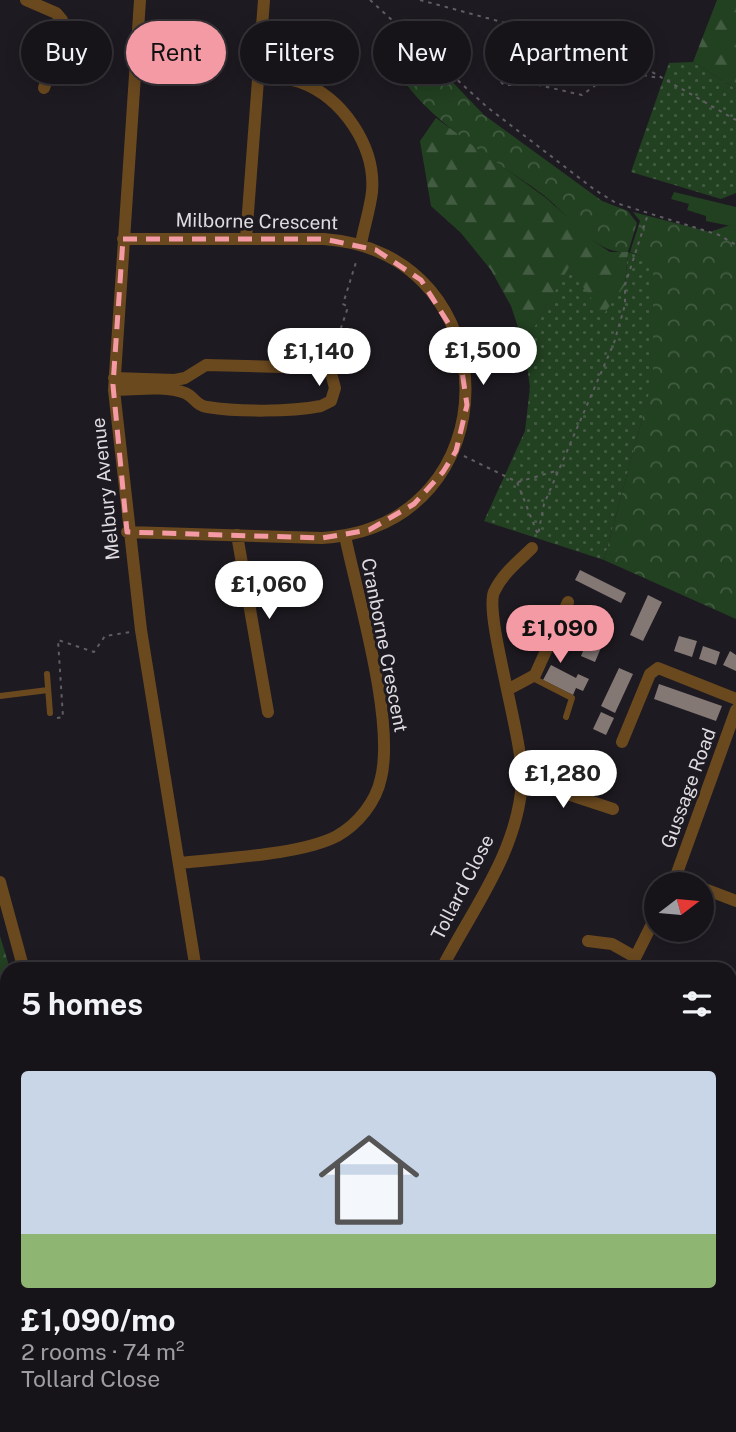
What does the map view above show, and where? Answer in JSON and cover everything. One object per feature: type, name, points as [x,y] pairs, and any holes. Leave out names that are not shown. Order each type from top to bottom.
[{"type":"street","points":[[26,0],[56,13],[62,20],[60,40],[44,88]]},
{"type":"street","name":"Melbury Avenue","points":[[140,0],[114,384],[127,532],[195,962]]},
{"type":"street","points":[[262,21],[264,0]]},
{"type":"street","points":[[246,239],[257,84]]},
{"type":"street","points":[[304,84],[334,103],[359,135],[371,172],[372,191],[361,244]]},
{"type":"street","name":"Milborne Crescent","points":[[123,239],[324,239],[361,244],[400,263],[421,280],[449,318],[464,356],[467,381],[463,429],[456,451],[443,472],[414,504],[392,519],[345,536],[127,532]]},
{"type":"street","points":[[206,365],[326,370],[333,378],[335,394],[331,401],[321,406],[206,407],[199,405],[185,393],[114,384],[184,378],[206,365]]},
{"type":"street","points":[[237,535],[268,712]]},
{"type":"street","name":"Cranborne Crescent","points":[[180,863],[313,845],[337,835],[362,816],[372,800],[381,780],[385,751],[381,709],[345,536]]},
{"type":"street","name":"Tollard Close","points":[[445,962],[505,854],[517,814],[522,779],[509,689],[494,622],[492,595],[504,575],[532,548]]},
{"type":"street","points":[[509,689],[531,677],[545,657],[568,602]]},
{"type":"street","points":[[622,742],[650,674],[659,668],[736,699]]},
{"type":"street","name":"Gussage Road","points":[[678,872],[736,710]]},
{"type":"street","points":[[522,779],[613,809]]},
{"type":"street","points":[[0,882],[22,962]]},
{"type":"street","points":[[714,893],[736,901]]},
{"type":"street","points":[[633,962],[644,940]]},
{"type":"street","points":[[588,941],[612,944],[631,962]]},
{"type":"lane","points":[[184,378],[185,393]]},
{"type":"lane","points":[[47,674],[50,713]]},
{"type":"lane","points":[[531,677],[572,698],[566,717]]},
{"type":"lane","points":[[0,696],[48,690]]},
{"type":"path","points":[[370,0],[487,107],[595,190],[616,203],[730,240],[736,239]]},
{"type":"path","points":[[375,3],[380,0]]},
{"type":"path","points":[[421,0],[498,21]]},
{"type":"path","points":[[653,73],[736,120]]},
{"type":"path","points":[[653,76],[661,78]]},
{"type":"path","points":[[533,84],[582,95],[598,84]]},
{"type":"path","points":[[456,451],[517,482],[538,535],[544,504],[614,343],[625,305],[625,285],[648,214]]},
{"type":"path","points":[[730,240],[736,246]]},
{"type":"path","points":[[326,370],[348,307],[343,304],[361,244]]},
{"type":"path","points":[[517,482],[561,469]]},
{"type":"path","points":[[50,713],[51,719],[63,717],[58,640],[94,652],[105,636],[141,630]]},
{"type":"highlighted area","points":[[123,239],[324,239],[376,250],[421,280],[457,337],[467,405],[456,451],[443,472],[414,504],[369,530],[322,538],[127,532],[113,385]]},
{"type":"green space","points":[[717,0],[736,0],[736,89],[693,62]]},
{"type":"green space","points":[[693,62],[736,89],[736,193],[721,199],[631,172],[669,63]]},
{"type":"green space","points":[[407,84],[454,84],[484,115],[602,201],[628,211],[637,223],[628,252],[604,247],[583,233],[546,197],[454,131],[429,110]]},
{"type":"green space","points":[[436,118],[546,198],[595,242],[610,252],[628,252],[625,285],[603,315],[569,267],[524,345],[511,306],[491,270],[461,233],[431,206],[420,141]]},
{"type":"green space","points":[[674,192],[736,207],[736,227],[706,221],[706,216],[687,210],[689,204],[671,199]]},
{"type":"green space","points":[[633,212],[710,232],[736,223],[736,619],[604,560],[653,378],[653,261],[630,252],[640,221]]},
{"type":"green space","points":[[628,252],[653,260],[655,343],[682,381],[642,419],[604,560],[484,521],[525,431],[530,387],[524,345],[569,266],[625,285]]},
{"type":"green space","points":[[0,936],[8,962],[0,962]]},
{"type":"building","points":[[580,570],[626,593],[621,603],[575,580]]},
{"type":"building","points":[[648,595],[662,602],[643,641],[630,635]]},
{"type":"building","points":[[599,613],[613,619],[595,662],[581,656]]},
{"type":"building","points":[[679,636],[697,641],[692,657],[674,651]]},
{"type":"building","points":[[703,646],[720,652],[716,665],[699,659]]},
{"type":"building","points":[[730,651],[736,655],[736,671],[723,665]]},
{"type":"building","points":[[551,665],[576,678],[578,674],[589,679],[583,691],[576,688],[573,695],[543,680]]},
{"type":"building","points":[[619,668],[633,674],[615,713],[601,706]]},
{"type":"building","points":[[659,684],[722,706],[716,721],[654,699]]},
{"type":"building","points":[[601,712],[614,718],[606,735],[593,729]]}]
